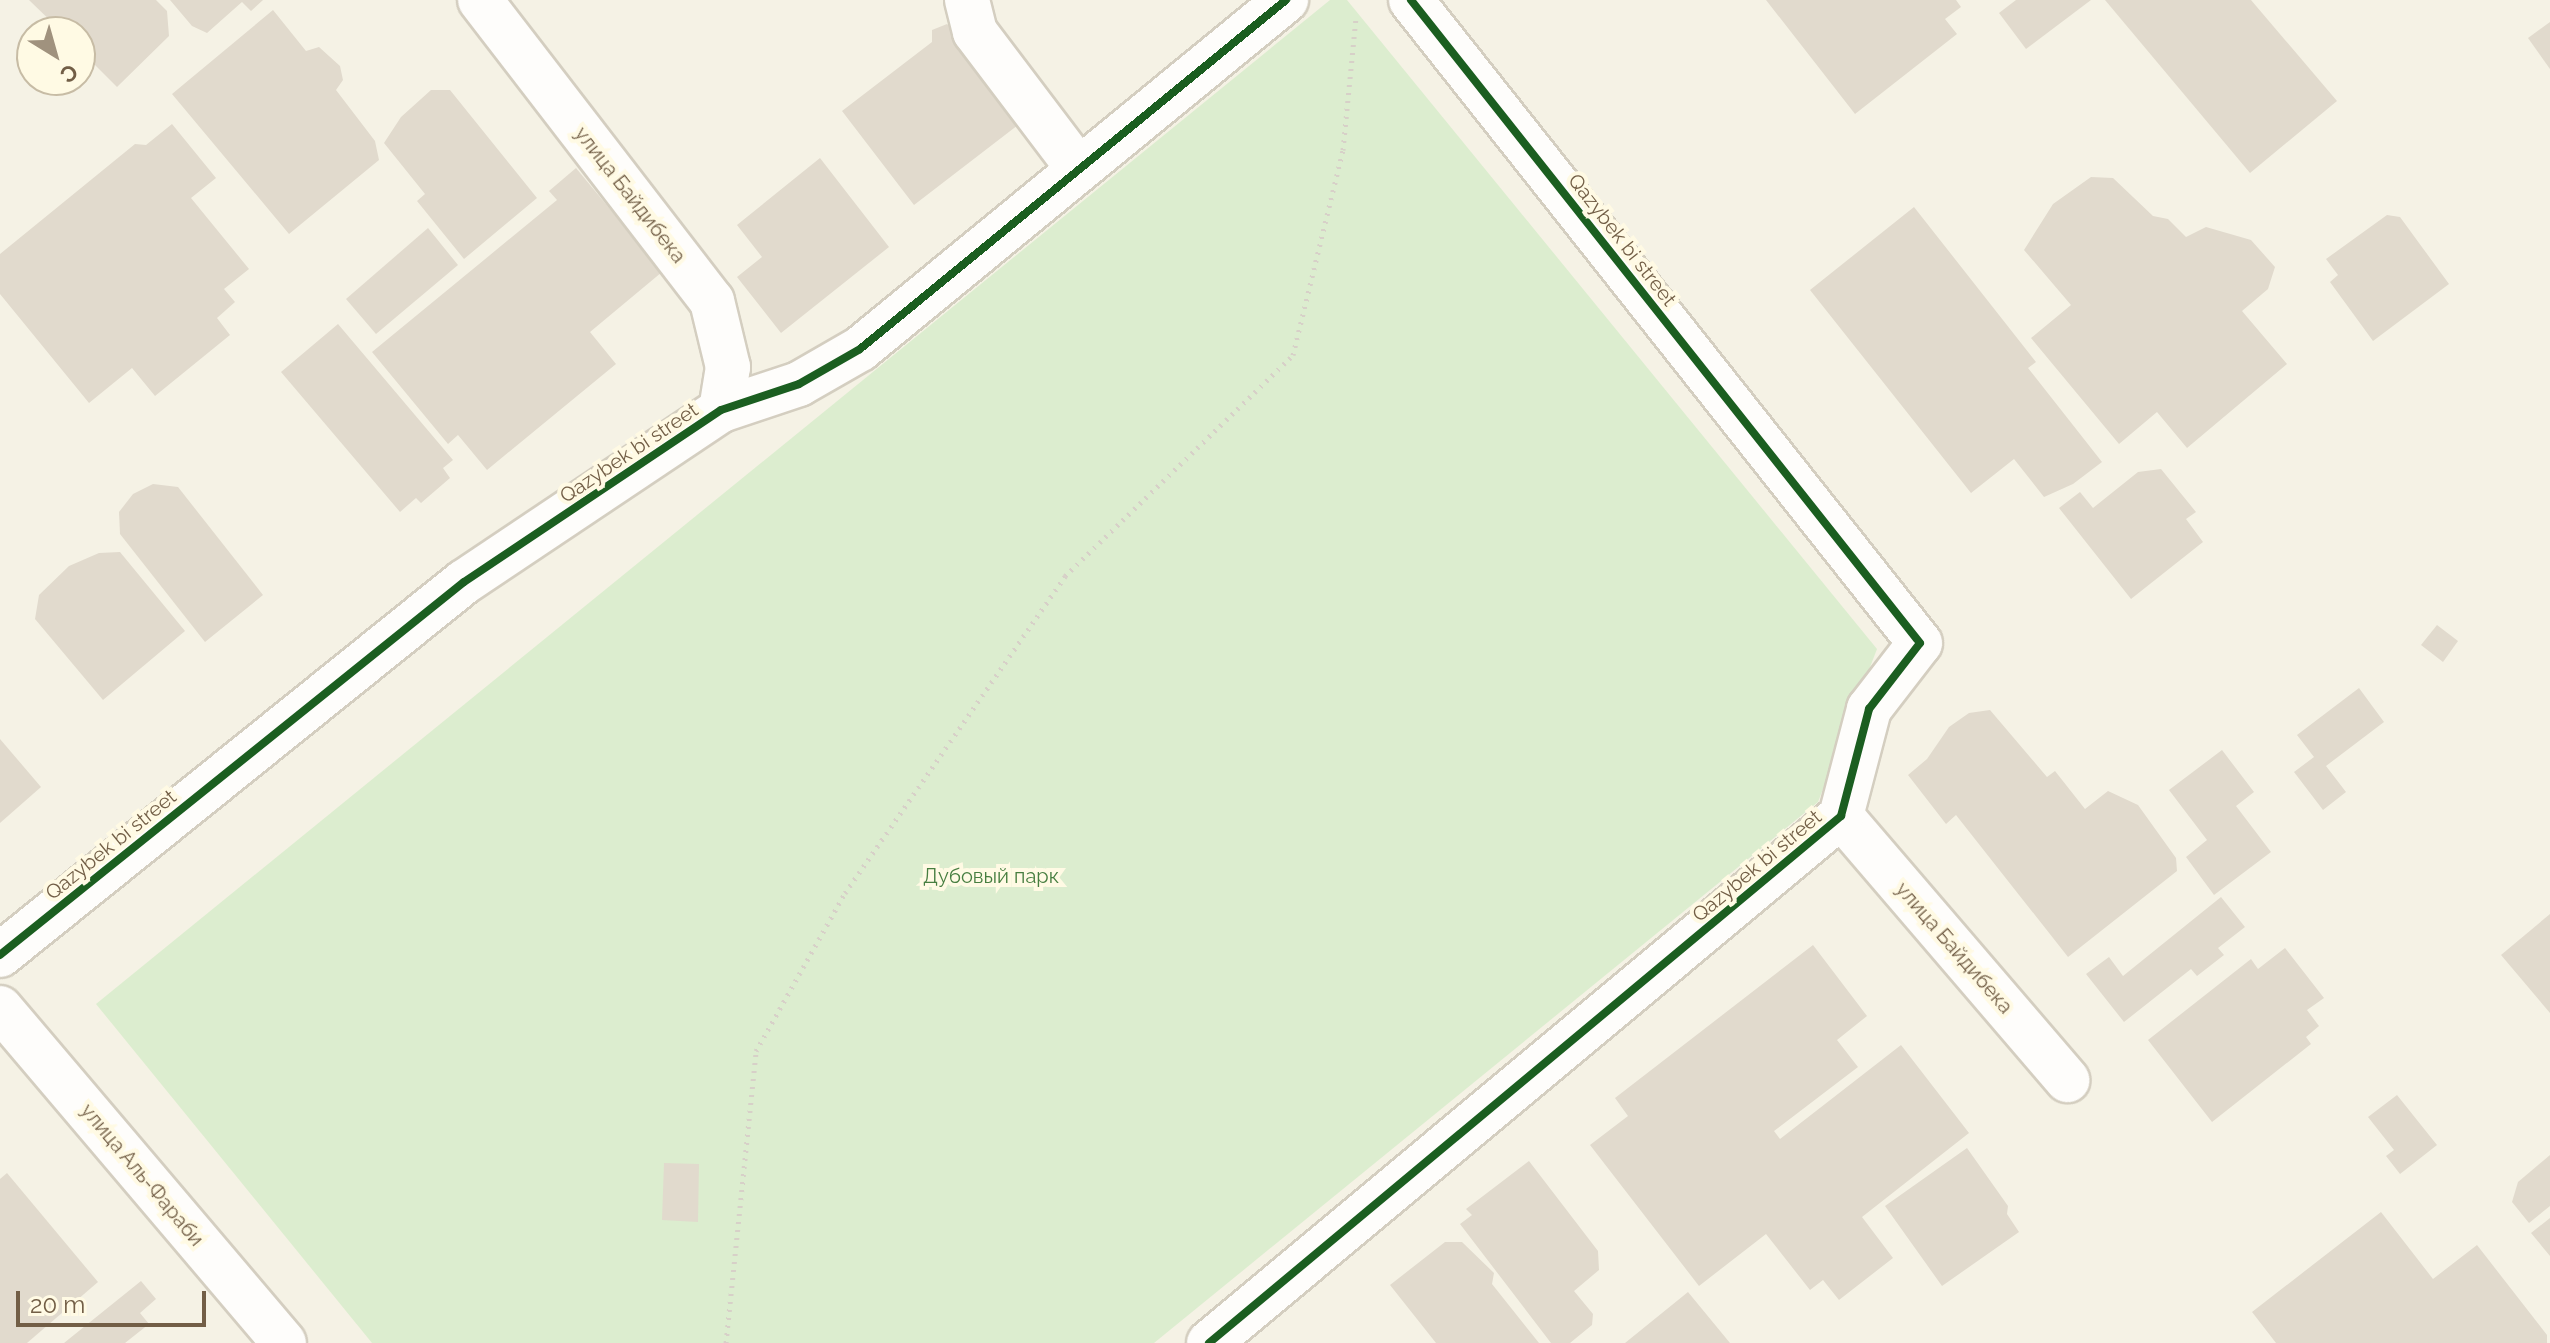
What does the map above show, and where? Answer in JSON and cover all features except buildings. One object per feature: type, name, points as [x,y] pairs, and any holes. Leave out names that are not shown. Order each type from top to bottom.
[{"type":"street","name":"улица Байдибека","points":[[480,0],[712,301],[728,367],[721,410]]},
{"type":"street","points":[[967,0],[975,32],[1077,167]]},
{"type":"street","name":"Qazybek bi street","points":[[0,955],[464,582],[721,410],[799,384],[860,349],[1077,167],[1286,0]]},
{"type":"street","name":"Qazybek bi street","points":[[1209,1343],[1841,816],[1869,709],[1920,643],[1411,0]]},
{"type":"street","name":"улица Байдибека","points":[[1841,816],[2067,1080]]},
{"type":"street","name":"улица Аль-Фараби","points":[[0,1008],[284,1343]]},
{"type":"path","points":[[726,1343],[756,1051],[845,893],[1065,576],[1293,355],[1343,150],[1357,0]]},
{"type":"green space","name":"Дубовый парк","points":[[1330,0],[1347,0],[1877,649],[1818,802],[1154,1343],[372,1343],[96,1004]]},
{"type":"cycle path","points":[[0,955],[464,582],[721,410],[799,384],[860,349],[1286,0]]},
{"type":"cycle path","points":[[1209,1343],[1841,816],[1869,709],[1920,643],[1411,0]]}]
